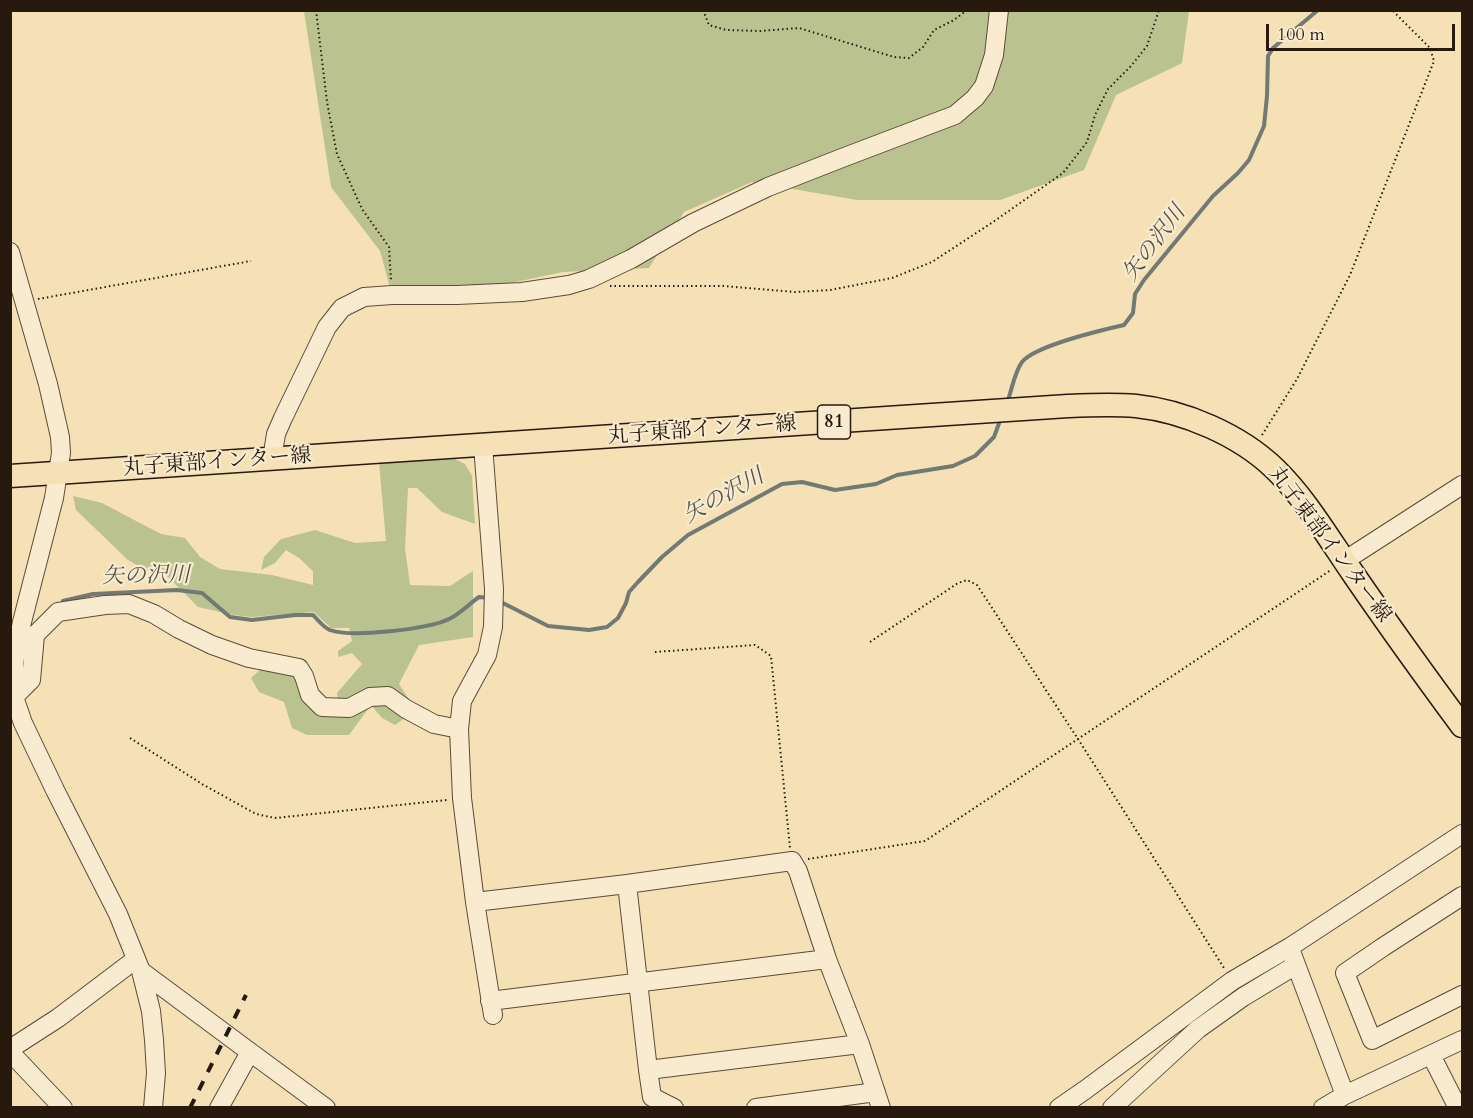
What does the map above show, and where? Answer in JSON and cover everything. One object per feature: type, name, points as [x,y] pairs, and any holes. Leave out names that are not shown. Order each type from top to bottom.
[{"type":"main road","name":"丸子東部インター線","points":[[10,476],[1068,406],[1113,405],[1154,409],[1194,421],[1234,438],[1276,470],[1296,493],[1404,648],[1462,726]]},
{"type":"street","points":[[272,459],[276,434],[283,418],[327,327],[342,308],[364,297],[522,292],[568,285],[589,279],[631,259],[693,223],[768,187],[956,115],[975,98],[984,86],[994,55],[999,10]]},
{"type":"street","points":[[10,252],[48,384],[62,453],[59,474],[16,652],[12,698],[22,723],[118,914],[138,965],[151,1011],[156,1073],[153,1107]]},
{"type":"street","points":[[483,445],[494,589],[493,627],[487,655],[462,701],[459,729],[462,798],[491,1008],[638,983],[827,958]]},
{"type":"street","points":[[1344,561],[1462,485]]},
{"type":"street","points":[[12,698],[31,680],[35,635],[58,612],[129,604],[154,614],[212,645],[249,658],[299,668],[310,694],[322,707],[349,708],[370,697],[388,696],[434,724],[459,729]]},
{"type":"street","points":[[1059,1107],[1232,981],[1290,947],[1462,834]]},
{"type":"street","points":[[475,902],[792,861],[798,871],[878,1100],[756,1107]]},
{"type":"street","points":[[627,884],[652,1097],[674,1107]]},
{"type":"street","points":[[1462,896],[1346,973],[1371,1040],[1462,994]]},
{"type":"street","points":[[1290,947],[1345,1095]]},
{"type":"street","points":[[63,1107],[10,1050],[138,965]]},
{"type":"street","points":[[138,965],[250,1052],[326,1107]]},
{"type":"street","points":[[1112,1107],[1198,1029],[1242,998],[1296,965]]},
{"type":"street","points":[[1323,1107],[1462,1041]]},
{"type":"street","points":[[648,1070],[860,1044]]},
{"type":"street","points":[[219,1107],[250,1052]]},
{"type":"street","points":[[1431,1055],[1458,1107]]},
{"type":"path","points":[[316,10],[327,102],[337,154],[362,209],[389,247],[393,295]]},
{"type":"path","points":[[703,10],[709,25],[726,30],[760,31],[799,28],[894,57],[909,58],[923,46],[934,30],[954,20],[967,10]]},
{"type":"path","points":[[600,286],[724,286],[795,292],[830,290],[892,278],[932,262],[1063,172],[1087,142],[1095,115],[1108,88],[1131,66],[1147,46],[1159,10]]},
{"type":"path","points":[[1252,450],[1297,379],[1350,275],[1434,61],[1430,48],[1392,10]]},
{"type":"path","points":[[23,301],[250,261]]},
{"type":"path","points":[[655,652],[755,645],[771,656],[792,861],[925,841],[1344,561]]},
{"type":"path","points":[[870,642],[958,583],[967,580],[977,585],[1232,981]]},
{"type":"path","points":[[129,738],[202,784],[256,814],[275,818],[462,798]]},
{"type":"green space","points":[[304,11],[1189,11],[1182,63],[1116,95],[1084,170],[1000,200],[857,200],[752,182],[684,212],[649,268],[563,272],[511,283],[392,295],[380,251],[331,187]]},
{"type":"green space","points":[[453,458],[465,464],[472,476],[475,524],[442,512],[417,488],[408,488],[405,548],[410,585],[450,586],[473,571],[473,637],[419,645],[399,684],[416,710],[395,725],[382,718],[371,705],[349,735],[307,735],[292,728],[284,702],[259,692],[251,678],[261,669],[290,673],[323,716],[339,707],[337,693],[362,664],[352,653],[338,657],[338,651],[352,641],[349,628],[331,628],[314,612],[252,617],[198,607],[162,571],[147,571],[128,560],[76,510],[73,496],[102,503],[161,534],[185,538],[200,557],[220,569],[272,575],[313,585],[313,571],[286,550],[275,563],[261,570],[264,557],[281,539],[315,530],[355,543],[386,541],[379,462]]},
{"type":"waterway","name":"矢の沢川","points":[[1007,403],[1019,366],[1029,356],[1070,339],[1124,325],[1133,313],[1135,294],[1144,280],[1213,196],[1249,160],[1264,126],[1268,56],[1273,48],[1318,10]]},
{"type":"waterway","name":"矢の沢川","points":[[499,601],[548,626],[589,630],[607,627],[618,618],[629,592],[662,557],[688,535],[782,484],[802,482],[835,490],[876,484],[897,475],[953,466],[975,456],[994,437],[1001,418]]},
{"type":"waterway","name":"矢の沢川","points":[[63,601],[93,594],[177,590],[202,593],[230,617],[252,620],[313,615],[330,630],[372,633],[439,623],[457,614],[479,597],[489,598]]},
{"type":"railway","points":[[190,1108],[246,995]]}]
